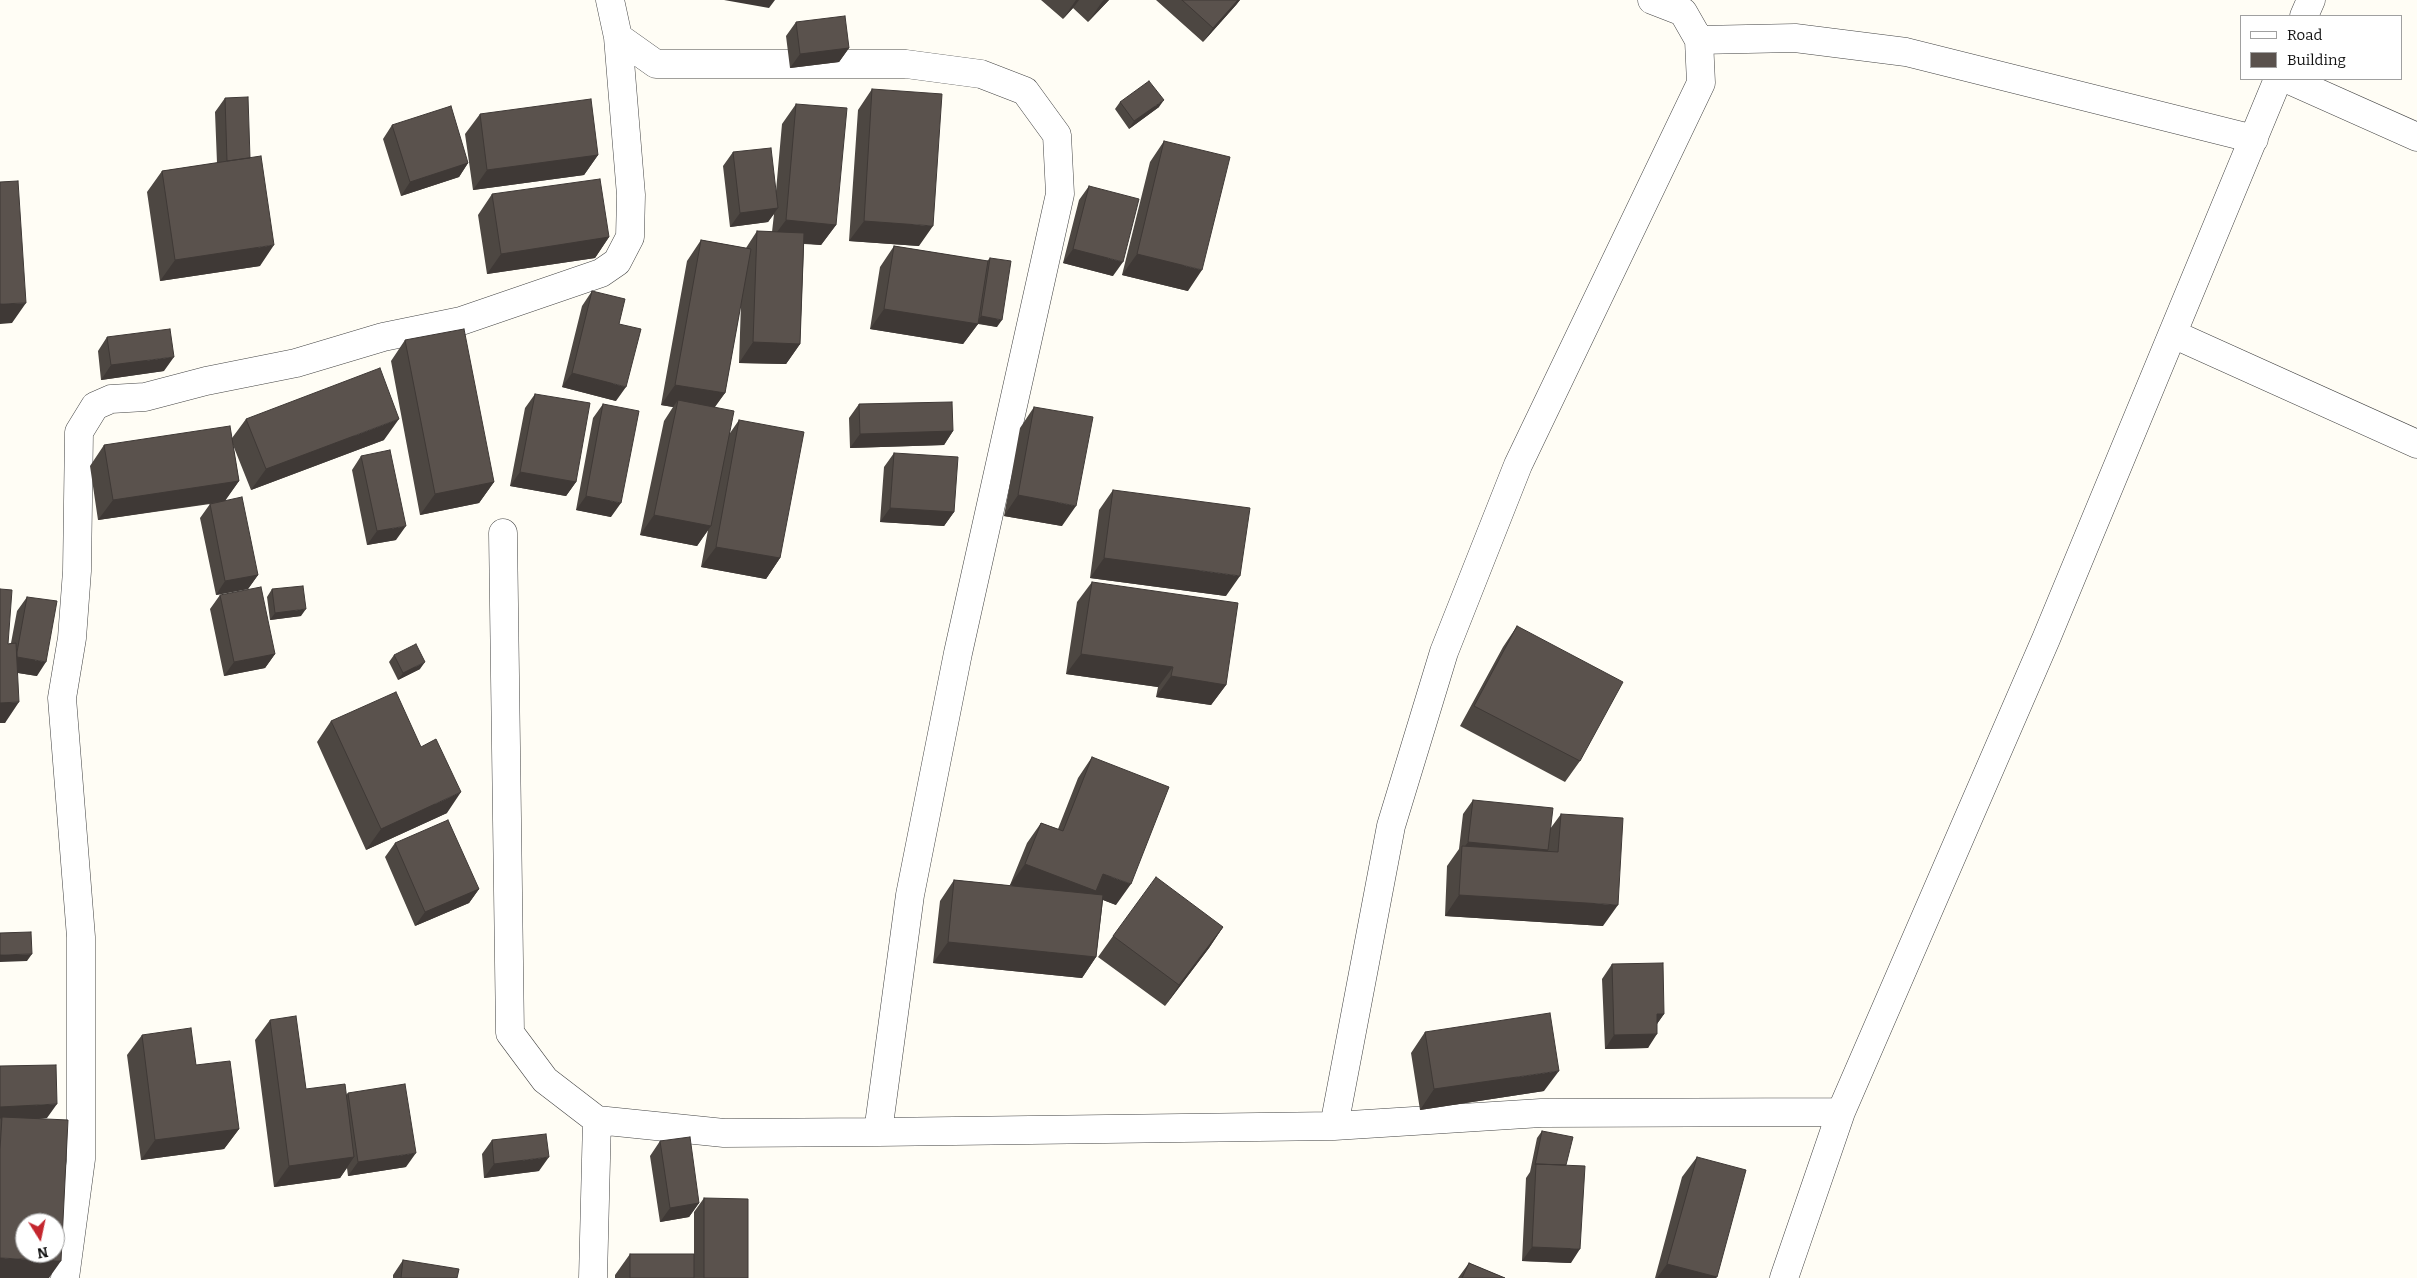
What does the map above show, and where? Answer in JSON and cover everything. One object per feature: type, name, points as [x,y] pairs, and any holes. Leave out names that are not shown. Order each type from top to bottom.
[{"type":"street","points":[[65,1278],[81,1159],[82,937],[62,698],[72,638],[76,580],[79,432],[95,406],[110,399],[145,397],[206,381],[296,363],[383,337],[461,321],[601,273],[617,262],[630,237],[631,195],[618,37],[610,0]]},
{"type":"street","points":[[1334,1126],[1391,826],[1444,652],[1518,464],[1701,83],[1700,40],[1683,12],[1652,0]]},
{"type":"street","points":[[2304,15],[2310,0]]},
{"type":"street","points":[[618,37],[656,64],[906,64],[981,74],[1025,91],[1057,135],[1060,194],[958,653],[910,895],[878,1132]]},
{"type":"street","points":[[1700,40],[1795,38],[1906,52],[2254,138]]},
{"type":"street","points":[[1784,1278],[1841,1112],[2046,639],[2278,80]]},
{"type":"street","points":[[2289,80],[2417,137]]},
{"type":"street","points":[[2173,334],[2417,444]]},
{"type":"street","points":[[503,533],[510,1033],[545,1080],[597,1120],[724,1133],[1334,1126],[1541,1113],[1841,1112]]},
{"type":"street","points":[[594,1278],[597,1120]]},
{"type":"building","points":[[1182,0],[1238,0],[1213,28]]},
{"type":"building","points":[[845,16],[849,48],[800,54],[796,22]]},
{"type":"building","points":[[1149,81],[1164,100],[1134,121],[1120,102]]},
{"type":"building","points":[[872,89],[942,94],[933,226],[864,221]]},
{"type":"building","points":[[248,97],[250,158],[227,161],[225,98]]},
{"type":"building","points":[[591,99],[598,155],[487,170],[480,114]]},
{"type":"building","points":[[796,104],[847,108],[836,225],[786,220]]},
{"type":"building","points":[[451,106],[468,163],[410,182],[392,125]]},
{"type":"building","points":[[1164,141],[1230,157],[1202,270],[1137,254]]},
{"type":"building","points":[[771,148],[778,208],[740,213],[733,152]]},
{"type":"building","points":[[261,156],[274,245],[175,260],[162,171]]},
{"type":"building","points":[[600,179],[609,237],[501,254],[492,194]]},
{"type":"building","points":[[18,181],[26,303],[0,304],[0,182]]},
{"type":"building","points":[[1089,186],[1139,199],[1123,262],[1073,249]]},
{"type":"building","points":[[757,231],[804,233],[800,344],[753,342]]},
{"type":"building","points":[[701,240],[751,249],[725,393],[675,385]]},
{"type":"building","points":[[894,246],[988,261],[978,324],[884,309]]},
{"type":"building","points":[[990,258],[1011,261],[1002,320],[981,316]]},
{"type":"building","points":[[592,291],[625,299],[619,324],[641,329],[626,387],[572,373]]},
{"type":"building","points":[[170,329],[174,357],[111,365],[107,337]]},
{"type":"building","points":[[464,329],[494,482],[435,494],[405,340]]},
{"type":"building","points":[[380,368],[399,419],[266,469],[246,419]]},
{"type":"building","points":[[535,394],[590,403],[576,482],[520,472]]},
{"type":"building","points":[[678,400],[734,411],[711,526],[654,515]]},
{"type":"building","points":[[952,402],[953,431],[860,434],[859,404]]},
{"type":"building","points":[[603,404],[639,411],[621,503],[586,496]]},
{"type":"building","points":[[1034,407],[1093,417],[1076,506],[1018,495]]},
{"type":"building","points":[[739,420],[804,432],[780,558],[716,547]]},
{"type":"building","points":[[230,426],[239,481],[113,500],[104,445]]},
{"type":"building","points":[[390,450],[406,526],[377,531],[361,456]]},
{"type":"building","points":[[894,453],[958,457],[954,512],[890,508]]},
{"type":"building","points":[[1113,490],[1250,508],[1240,576],[1104,558]]},
{"type":"building","points":[[242,497],[258,575],[225,581],[210,504]]},
{"type":"building","points":[[1092,582],[1238,603],[1226,685],[1171,676],[1173,667],[1081,654]]},
{"type":"building","points":[[303,586],[306,609],[275,613],[272,589]]},
{"type":"building","points":[[261,587],[275,654],[234,662],[220,595]]},
{"type":"building","points":[[0,589],[12,590],[8,644],[16,643],[19,702],[0,703]]},
{"type":"building","points":[[27,597],[57,601],[46,662],[17,657]]},
{"type":"building","points":[[1517,626],[1623,682],[1580,761],[1474,706]]},
{"type":"building","points":[[416,644],[425,662],[403,673],[394,655]]},
{"type":"building","points":[[396,692],[421,747],[436,739],[461,792],[381,829],[331,721]]},
{"type":"building","points":[[1092,757],[1169,787],[1131,884],[1103,874],[1096,891],[1025,864],[1041,823],[1063,831]]},
{"type":"building","points":[[1473,800],[1553,808],[1548,850],[1468,842]]},
{"type":"building","points":[[1561,814],[1623,818],[1618,905],[1459,895],[1462,846],[1558,852]]},
{"type":"building","points":[[448,820],[479,889],[425,912],[395,843]]},
{"type":"building","points":[[1156,877],[1223,927],[1179,985],[1113,936]]},
{"type":"building","points":[[954,880],[1103,895],[1096,957],[948,942]]},
{"type":"building","points":[[31,932],[32,954],[0,955],[0,933]]},
{"type":"building","points":[[1663,963],[1664,1014],[1657,1014],[1657,1034],[1614,1035],[1612,964]]},
{"type":"building","points":[[1550,1013],[1559,1071],[1434,1089],[1425,1032]]},
{"type":"building","points":[[296,1016],[306,1089],[345,1084],[354,1157],[289,1166],[270,1020]]},
{"type":"building","points":[[191,1028],[196,1065],[230,1061],[239,1129],[155,1140],[142,1035]]},
{"type":"building","points":[[56,1065],[57,1104],[0,1107],[0,1066]]},
{"type":"building","points":[[405,1084],[416,1153],[358,1162],[348,1093]]},
{"type":"building","points":[[2,1117],[68,1120],[63,1213],[15,1213],[15,1259],[0,1258],[0,1149]]},
{"type":"building","points":[[1542,1131],[1573,1137],[1566,1165],[1535,1165]]},
{"type":"building","points":[[546,1134],[549,1157],[494,1164],[492,1140]]},
{"type":"building","points":[[690,1137],[699,1203],[670,1208],[660,1141]]},
{"type":"building","points":[[1697,1157],[1746,1170],[1717,1277],[1667,1264]]},
{"type":"building","points":[[1536,1164],[1585,1166],[1580,1249],[1532,1247]]},
{"type":"building","points":[[704,1198],[748,1199],[748,1278],[704,1278]]},
{"type":"building","points":[[630,1254],[694,1254],[694,1278],[630,1278]]},
{"type":"building","points":[[403,1260],[459,1269],[457,1278],[401,1278]]},
{"type":"building","points":[[1469,1263],[1505,1278],[1462,1278]]}]
